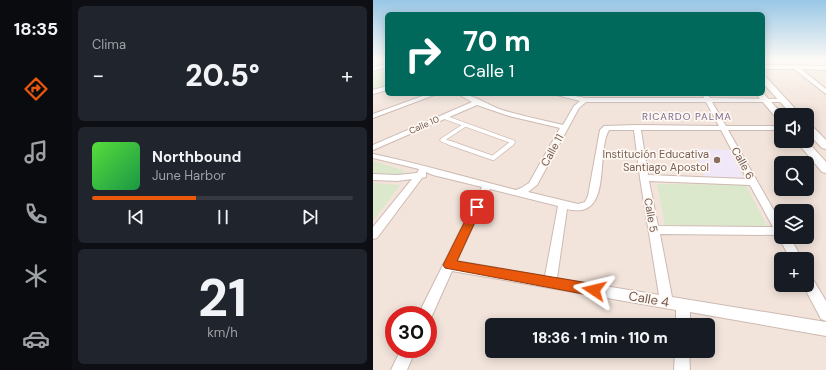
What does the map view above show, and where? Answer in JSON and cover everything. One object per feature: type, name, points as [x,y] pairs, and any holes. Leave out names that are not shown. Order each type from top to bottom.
[{"type":"street","points":[[808,77],[826,92]]},
{"type":"street","points":[[765,81],[790,108]]},
{"type":"street","points":[[373,92],[385,89]]},
{"type":"street","points":[[373,116],[428,96]]},
{"type":"street","points":[[464,96],[476,103],[500,112],[564,127]]},
{"type":"street","points":[[566,96],[585,100],[644,96],[706,96],[762,97],[782,100]]},
{"type":"street","name":"Calle 6","points":[[706,96],[774,220]]},
{"type":"street","points":[[762,97],[774,110]]},
{"type":"street","name":"Calle 11","points":[[514,193],[524,191],[532,185],[576,107],[585,100]]},
{"type":"street","name":"Calle 10","points":[[373,148],[476,103]]},
{"type":"street","points":[[373,156],[422,172],[436,173],[578,208],[588,204],[593,197],[605,129],[609,127],[774,128]]},
{"type":"street","name":"Calle 5","points":[[637,127],[644,178],[667,302]]},
{"type":"street","points":[[814,133],[826,146]]},
{"type":"street","points":[[807,148],[826,168]]},
{"type":"street","points":[[373,177],[397,178],[422,172]]},
{"type":"street","points":[[373,234],[422,172]]},
{"type":"street","points":[[644,178],[753,182]]},
{"type":"street","points":[[429,306],[487,186]]},
{"type":"street","points":[[550,282],[563,204]]},
{"type":"street","points":[[654,230],[774,232]]},
{"type":"street","name":"Calle 4","points":[[449,265],[826,329]]},
{"type":"street","points":[[814,292],[826,314]]},
{"type":"street","points":[[683,305],[683,318]]},
{"type":"street","points":[[399,370],[405,358]]},
{"type":"street","points":[[682,358],[682,370]]},
{"type":"lane","points":[[444,117],[513,142],[493,158],[442,140],[465,125]]},
{"type":"shaded area","points":[[373,77],[385,77],[385,96],[765,96],[765,77],[826,77],[826,370],[373,370]]},
{"type":"shaded area","name":"Institución Educativa Santiago Apostol","points":[[695,149],[730,150],[743,178],[705,177]]},
{"type":"green space","points":[[373,77],[385,77],[385,86],[373,90]]},
{"type":"green space","points":[[373,161],[405,171],[400,175],[373,173]]},
{"type":"green space","points":[[373,183],[400,185],[373,221]]},
{"type":"green space","points":[[657,184],[746,185],[767,226],[665,225]]},
{"type":"place","name":"Institución Educativa Santiago Apostol","points":[[717,160]]},
{"type":"district","name":"RICARDO PALMA","points":[[687,116]]},
{"type":"route","points":[[477,207],[449,265],[594,290]]}]
